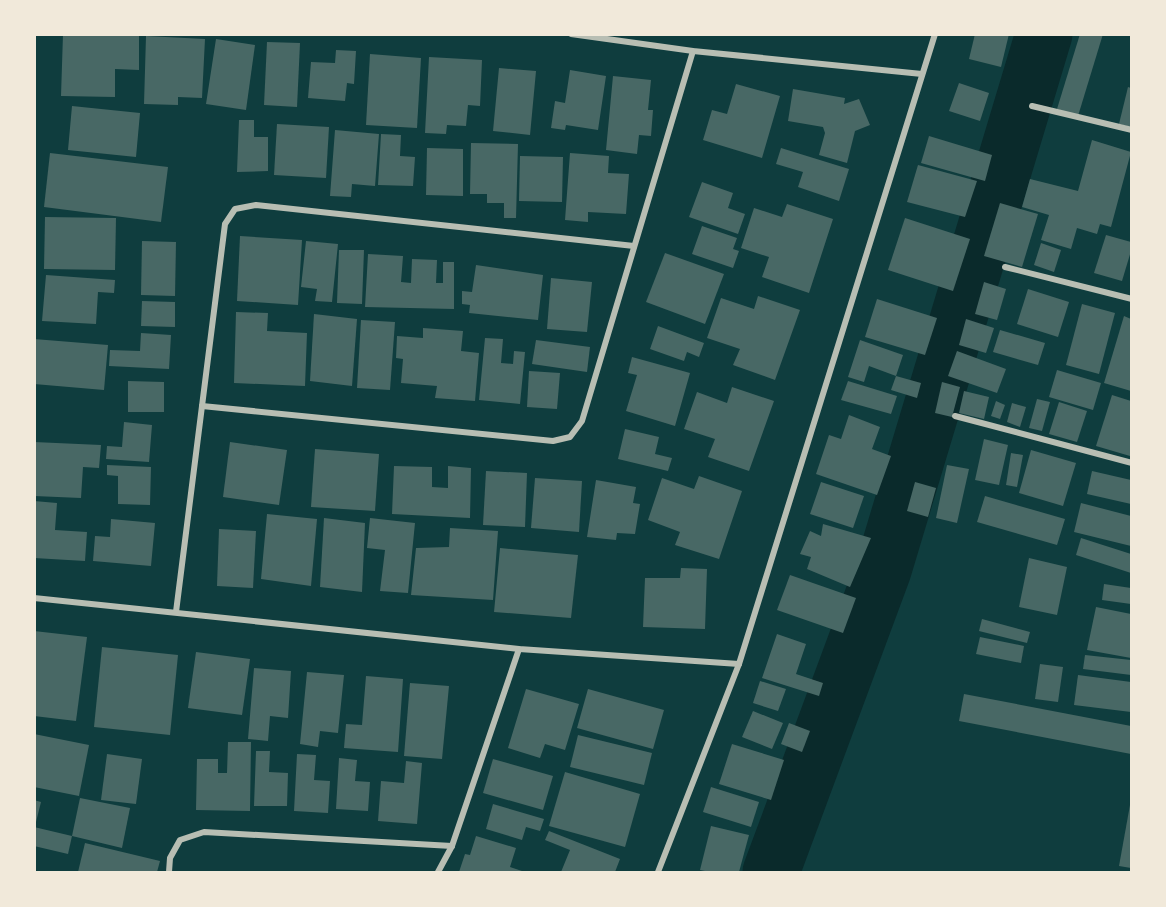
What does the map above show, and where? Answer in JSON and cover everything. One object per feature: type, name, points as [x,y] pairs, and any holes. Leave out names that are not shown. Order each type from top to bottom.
[{"type":"street","points":[[571,34],[693,51],[922,74]]},
{"type":"street","points":[[658,873],[739,664],[935,34]]},
{"type":"street","points":[[202,406],[554,441],[570,437],[582,421],[693,51]]},
{"type":"street","points":[[1032,106],[1131,130]]},
{"type":"street","points":[[176,612],[225,224],[235,210],[256,205],[634,246]]},
{"type":"street","points":[[1005,267],[1131,299]]},
{"type":"street","points":[[955,416],[1131,463]]},
{"type":"street","points":[[34,598],[519,649],[739,664]]},
{"type":"street","points":[[438,873],[452,846],[519,649]]},
{"type":"street","points":[[169,873],[170,858],[180,840],[204,832],[452,846]]},
{"type":"building","points":[[63,34],[139,36],[139,70],[115,69],[115,97],[61,96]]},
{"type":"building","points":[[975,34],[1009,34],[1001,67],[969,59]]},
{"type":"building","points":[[1080,34],[1103,34],[1078,116],[1057,109]]},
{"type":"building","points":[[146,36],[205,39],[202,98],[178,97],[178,105],[144,104]]},
{"type":"building","points":[[216,39],[255,45],[246,110],[206,104]]},
{"type":"building","points":[[267,42],[300,43],[297,107],[264,105]]},
{"type":"building","points":[[336,50],[356,51],[354,84],[347,83],[345,101],[308,98],[311,62],[335,63]]},
{"type":"building","points":[[370,54],[421,58],[417,128],[366,125]]},
{"type":"building","points":[[429,57],[482,60],[480,106],[468,105],[466,126],[447,125],[446,134],[425,133]]},
{"type":"building","points":[[499,68],[536,71],[530,135],[493,131]]},
{"type":"building","points":[[570,70],[606,76],[598,130],[566,125],[565,130],[551,128],[555,101],[565,103]]},
{"type":"building","points":[[613,76],[651,80],[648,110],[653,110],[651,136],[639,135],[637,154],[606,150]]},
{"type":"building","points":[[959,83],[989,93],[980,121],[949,111]]},
{"type":"building","points":[[736,84],[780,96],[762,158],[703,140],[712,110],[727,114]]},
{"type":"building","points":[[1128,87],[1131,88],[1131,127],[1119,124]]},
{"type":"building","points":[[793,89],[845,98],[844,104],[859,99],[870,125],[855,131],[847,163],[819,155],[825,133],[823,127],[788,121]]},
{"type":"building","points":[[72,106],[140,113],[136,157],[68,150]]},
{"type":"building","points":[[239,120],[254,120],[254,137],[268,137],[268,171],[237,172]]},
{"type":"building","points":[[277,124],[329,127],[326,178],[274,175]]},
{"type":"building","points":[[335,130],[379,134],[375,186],[352,184],[351,197],[330,196]]},
{"type":"building","points":[[381,134],[401,135],[400,156],[415,157],[413,186],[378,185]]},
{"type":"building","points":[[929,136],[992,155],[985,181],[921,163]]},
{"type":"building","points":[[1092,140],[1131,152],[1111,227],[1100,224],[1097,234],[1077,228],[1071,249],[1041,240],[1049,215],[1022,207],[1030,179],[1078,191]]},
{"type":"building","points":[[471,143],[518,144],[516,218],[504,218],[504,203],[487,203],[487,194],[470,194]]},
{"type":"building","points":[[427,148],[463,149],[463,196],[426,195]]},
{"type":"building","points":[[781,148],[849,169],[839,201],[798,187],[803,172],[776,164]]},
{"type":"building","points":[[50,153],[168,167],[161,222],[44,207]]},
{"type":"building","points":[[570,153],[609,156],[608,173],[629,174],[626,214],[588,212],[588,222],[565,220]]},
{"type":"building","points":[[520,156],[563,157],[562,202],[519,201]]},
{"type":"building","points":[[918,165],[977,181],[965,217],[907,202]]},
{"type":"building","points":[[702,182],[733,193],[728,208],[745,214],[738,234],[689,217]]},
{"type":"building","points":[[1000,203],[1038,214],[1022,267],[984,256]]},
{"type":"building","points":[[787,204],[833,219],[809,293],[762,277],[769,257],[741,248],[754,208],[782,217]]},
{"type":"building","points":[[45,217],[116,218],[115,270],[44,269]]},
{"type":"building","points":[[905,218],[970,239],[953,291],[888,270]]},
{"type":"building","points":[[702,226],[737,238],[733,249],[739,251],[733,268],[692,254]]},
{"type":"building","points":[[1106,235],[1131,242],[1131,251],[1122,281],[1094,273]]},
{"type":"building","points":[[240,236],[302,240],[298,305],[237,301]]},
{"type":"building","points":[[142,241],[176,242],[175,296],[141,295]]},
{"type":"building","points":[[306,241],[338,244],[332,302],[315,301],[317,289],[301,287]]},
{"type":"building","points":[[1041,243],[1061,250],[1054,272],[1034,265]]},
{"type":"building","points":[[339,250],[364,250],[362,304],[337,303]]},
{"type":"building","points":[[665,253],[724,274],[705,324],[646,302]]},
{"type":"building","points":[[368,254],[403,256],[401,282],[411,283],[412,259],[437,260],[436,283],[443,283],[443,262],[454,262],[454,309],[365,307]]},
{"type":"building","points":[[476,265],[543,275],[538,320],[469,313],[470,305],[462,304],[462,291],[472,292]]},
{"type":"building","points":[[46,275],[115,280],[114,293],[98,292],[96,324],[42,321]]},
{"type":"building","points":[[551,278],[592,282],[587,332],[547,329]]},
{"type":"building","points":[[984,282],[1006,289],[997,320],[975,314]]},
{"type":"building","points":[[1028,289],[1069,302],[1058,337],[1017,324]]},
{"type":"building","points":[[758,296],[800,310],[775,380],[733,365],[740,349],[707,338],[721,298],[754,309]]},
{"type":"building","points":[[877,299],[937,318],[925,355],[865,337]]},
{"type":"building","points":[[142,301],[175,302],[175,327],[141,326]]},
{"type":"building","points":[[1082,304],[1115,313],[1099,374],[1066,365]]},
{"type":"building","points":[[236,312],[268,313],[267,331],[307,333],[305,386],[234,383]]},
{"type":"building","points":[[314,314],[357,319],[352,386],[310,381]]},
{"type":"building","points":[[1124,316],[1131,319],[1131,391],[1104,383]]},
{"type":"building","points":[[966,319],[994,328],[986,353],[959,345]]},
{"type":"building","points":[[361,320],[395,322],[390,390],[357,388]]},
{"type":"building","points":[[658,326],[704,343],[699,357],[687,352],[684,361],[650,349]]},
{"type":"building","points":[[423,328],[463,331],[461,351],[479,353],[475,401],[435,398],[437,386],[401,383],[403,359],[396,358],[397,336],[423,338]]},
{"type":"building","points":[[1000,330],[1045,343],[1038,365],[993,352]]},
{"type":"building","points":[[141,333],[171,335],[169,369],[109,366],[110,350],[140,351]]},
{"type":"building","points":[[485,338],[503,339],[501,363],[513,364],[514,351],[525,352],[520,404],[479,400]]},
{"type":"building","points":[[34,339],[108,345],[104,390],[34,384]]},
{"type":"building","points":[[536,340],[590,347],[587,372],[532,364]]},
{"type":"building","points":[[860,340],[903,355],[896,376],[869,366],[864,382],[848,377]]},
{"type":"building","points":[[957,351],[1006,369],[997,393],[948,376]]},
{"type":"building","points":[[632,357],[690,373],[675,426],[626,411],[637,375],[628,373]]},
{"type":"building","points":[[1057,370],[1101,383],[1093,410],[1049,397]]},
{"type":"building","points":[[529,371],[560,373],[557,409],[527,407]]},
{"type":"building","points":[[896,376],[921,383],[917,398],[891,390]]},
{"type":"building","points":[[128,381],[164,382],[164,412],[128,412]]},
{"type":"building","points":[[848,381],[897,396],[891,414],[841,400]]},
{"type":"building","points":[[942,382],[960,387],[952,417],[935,413]]},
{"type":"building","points":[[732,387],[774,401],[749,471],[708,457],[715,439],[684,429],[697,392],[727,403]]},
{"type":"building","points":[[964,391],[989,397],[984,419],[959,413]]},
{"type":"building","points":[[1112,395],[1131,401],[1130,456],[1096,446]]},
{"type":"building","points":[[1037,399],[1050,402],[1042,431],[1029,428]]},
{"type":"building","points":[[996,401],[1005,405],[1000,419],[991,416]]},
{"type":"building","points":[[1059,402],[1087,411],[1077,442],[1049,434]]},
{"type":"building","points":[[1012,403],[1026,407],[1020,427],[1007,422]]},
{"type":"building","points":[[849,415],[880,427],[872,449],[891,456],[877,495],[816,474],[829,435],[841,439]]},
{"type":"building","points":[[124,422],[152,425],[149,462],[106,459],[107,446],[122,447]]},
{"type":"building","points":[[625,429],[659,437],[655,454],[672,458],[668,471],[618,459]]},
{"type":"building","points":[[984,439],[1008,445],[999,485],[975,480]]},
{"type":"building","points":[[34,442],[101,445],[99,468],[83,467],[81,498],[34,496]]},
{"type":"building","points":[[230,442],[287,450],[279,505],[223,497]]},
{"type":"building","points":[[315,449],[379,454],[375,511],[311,507]]},
{"type":"building","points":[[1031,450],[1076,463],[1063,506],[1019,493]]},
{"type":"building","points":[[1011,453],[1023,455],[1017,487],[1006,485]]},
{"type":"building","points":[[107,465],[151,467],[150,505],[118,504],[118,476],[107,475]]},
{"type":"building","points":[[947,465],[969,469],[957,523],[936,518]]},
{"type":"building","points":[[394,466],[432,467],[432,487],[448,488],[448,466],[471,468],[470,518],[392,514]]},
{"type":"building","points":[[486,471],[527,473],[525,527],[483,525]]},
{"type":"building","points":[[1092,471],[1131,480],[1131,504],[1087,494]]},
{"type":"building","points":[[699,476],[742,491],[719,559],[675,545],[680,532],[648,520],[662,478],[694,489]]},
{"type":"building","points":[[535,478],[582,481],[579,532],[531,528]]},
{"type":"building","points":[[596,480],[636,487],[633,503],[640,504],[635,534],[617,533],[616,540],[587,537]]},
{"type":"building","points":[[821,482],[864,496],[853,528],[810,514]]},
{"type":"building","points":[[915,482],[936,488],[928,517],[907,511]]},
{"type":"building","points":[[985,496],[1065,519],[1057,545],[977,522]]},
{"type":"building","points":[[34,501],[57,503],[55,530],[87,532],[85,561],[34,558]]},
{"type":"building","points":[[1081,503],[1131,516],[1131,546],[1074,532]]},
{"type":"building","points":[[267,514],[317,519],[311,586],[261,579]]},
{"type":"building","points":[[324,518],[365,523],[362,592],[320,587]]},
{"type":"building","points":[[370,518],[415,523],[408,593],[380,591],[385,550],[367,548]]},
{"type":"building","points":[[111,519],[155,523],[151,566],[93,561],[95,536],[110,537]]},
{"type":"building","points":[[823,524],[871,538],[850,587],[807,569],[811,557],[800,554],[810,531],[821,536]]},
{"type":"building","points":[[450,528],[498,531],[493,600],[411,595],[416,548],[449,547]]},
{"type":"building","points":[[219,529],[256,531],[253,588],[217,586]]},
{"type":"building","points":[[1081,538],[1131,554],[1131,573],[1076,555]]},
{"type":"building","points":[[500,548],[578,555],[571,618],[494,612]]},
{"type":"building","points":[[1029,558],[1067,567],[1057,615],[1019,607]]},
{"type":"building","points":[[681,568],[707,569],[705,629],[643,627],[645,578],[680,578]]},
{"type":"building","points":[[790,575],[856,598],[843,633],[777,610]]},
{"type":"building","points":[[1104,584],[1131,588],[1131,604],[1102,600]]},
{"type":"building","points":[[1096,607],[1131,614],[1131,658],[1087,650]]},
{"type":"building","points":[[982,619],[1030,632],[1027,643],[979,631]]},
{"type":"building","points":[[34,631],[87,637],[76,721],[34,716]]},
{"type":"building","points":[[777,634],[806,644],[796,674],[823,683],[819,696],[762,678]]},
{"type":"building","points":[[980,637],[1024,646],[1021,663],[976,654]]},
{"type":"building","points":[[102,647],[178,655],[170,735],[94,727]]},
{"type":"building","points":[[196,652],[250,659],[242,715],[188,708]]},
{"type":"building","points":[[1085,655],[1131,660],[1131,675],[1083,669]]},
{"type":"building","points":[[1040,664],[1063,667],[1058,702],[1035,699]]},
{"type":"building","points":[[254,668],[291,671],[288,718],[270,716],[268,741],[248,739]]},
{"type":"building","points":[[307,672],[344,675],[338,733],[320,731],[318,747],[300,744]]},
{"type":"building","points":[[1078,675],[1131,682],[1131,712],[1074,705]]},
{"type":"building","points":[[366,676],[403,679],[398,752],[344,748],[346,724],[362,725]]},
{"type":"building","points":[[760,681],[786,689],[778,711],[753,703]]},
{"type":"building","points":[[410,683],[449,686],[442,759],[404,756]]},
{"type":"building","points":[[526,689],[579,704],[565,750],[545,744],[540,758],[508,748]]},
{"type":"building","points":[[588,689],[664,710],[653,749],[577,728]]},
{"type":"building","points":[[964,694],[1131,726],[1131,754],[959,721]]},
{"type":"building","points":[[753,711],[783,723],[772,749],[742,737]]},
{"type":"building","points":[[789,723],[810,731],[802,752],[781,744]]},
{"type":"building","points":[[34,734],[89,745],[79,796],[34,787]]},
{"type":"building","points":[[578,735],[652,753],[644,785],[570,767]]},
{"type":"building","points":[[228,742],[251,742],[250,811],[196,810],[197,759],[218,759],[218,773],[227,773]]},
{"type":"building","points":[[732,744],[784,760],[771,800],[719,784]]},
{"type":"building","points":[[256,751],[270,751],[269,772],[288,773],[287,806],[254,806]]},
{"type":"building","points":[[107,754],[142,759],[136,804],[101,800]]},
{"type":"building","points":[[297,754],[316,755],[314,780],[330,781],[328,813],[294,811]]},
{"type":"building","points":[[339,758],[357,760],[355,781],[370,782],[368,811],[336,809]]},
{"type":"building","points":[[493,759],[553,776],[543,810],[483,793]]},
{"type":"building","points":[[406,761],[422,763],[417,824],[378,821],[381,781],[404,783]]},
{"type":"building","points":[[565,772],[640,794],[625,847],[549,826]]},
{"type":"building","points":[[711,787],[759,802],[751,827],[703,812]]},
{"type":"building","points":[[80,798],[130,808],[122,848],[72,836]]},
{"type":"building","points":[[34,800],[41,802],[35,826],[34,826]]},
{"type":"building","points":[[493,804],[544,819],[540,831],[526,827],[522,840],[486,829]]},
{"type":"building","points":[[1131,805],[1131,868],[1119,866]]},
{"type":"building","points":[[711,826],[749,835],[739,872],[700,870]]},
{"type":"building","points":[[34,827],[72,836],[68,854],[34,846]]},
{"type":"building","points":[[549,831],[620,859],[615,872],[561,872],[570,850],[545,840]]},
{"type":"building","points":[[476,836],[516,848],[510,867],[525,872],[459,872],[465,854],[470,855]]},
{"type":"building","points":[[85,843],[160,861],[157,872],[78,872]]},
{"type":"waterway","points":[[771,872],[883,570],[1044,34]]}]
